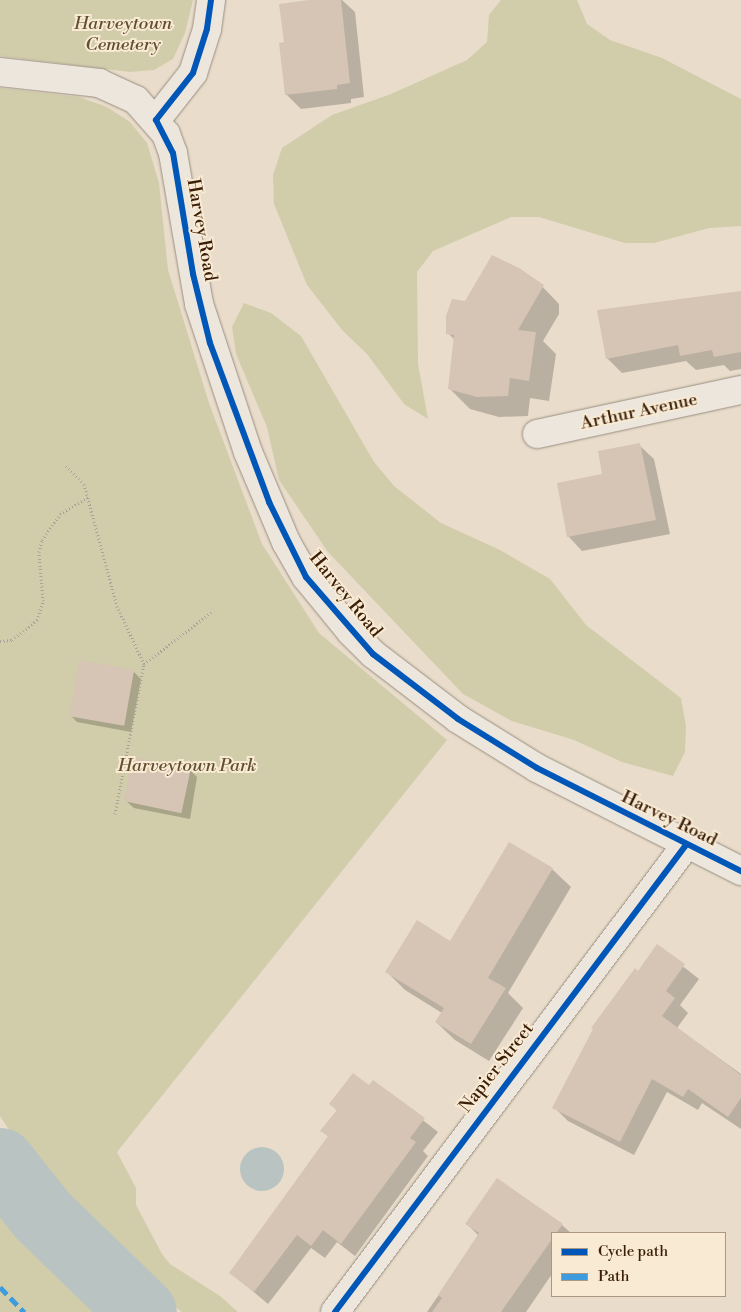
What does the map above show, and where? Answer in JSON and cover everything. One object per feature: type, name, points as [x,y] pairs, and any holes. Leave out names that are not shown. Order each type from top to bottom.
[{"type":"street","points":[[156,120],[193,73],[205,36],[211,0]]},
{"type":"street","name":"Harvey Road","points":[[0,72],[99,83],[136,100],[156,120],[173,153],[197,297],[210,343],[265,494],[306,577],[373,654],[458,719],[537,768],[686,845],[741,871]]},
{"type":"street","name":"Arthur Avenue","points":[[537,434],[741,390]]},
{"type":"street","name":"Napier Street","points":[[335,1312],[686,845]]},
{"type":"path","points":[[66,466],[84,484],[117,606],[144,664],[115,814]]},
{"type":"path","points":[[0,641],[12,640],[37,620],[43,601],[39,552],[42,540],[60,514],[88,497]]},
{"type":"path","points":[[144,664],[213,612]]},
{"type":"green space","name":"Harveytown Cemetery","points":[[0,0],[193,0],[185,33],[173,59],[154,70],[130,72],[0,56]]},
{"type":"green space","points":[[501,0],[577,0],[587,24],[610,40],[662,58],[741,99],[741,226],[709,228],[654,243],[625,243],[539,217],[511,217],[433,251],[417,272],[418,364],[428,419],[404,404],[367,354],[343,331],[307,285],[274,204],[273,175],[282,148],[332,115],[391,94],[467,60],[487,42],[489,15]]},
{"type":"green space","name":"Harveytown Park","points":[[0,88],[79,97],[107,107],[130,122],[147,143],[159,183],[168,270],[209,403],[262,544],[319,633],[447,740],[117,1152],[136,1188],[136,1205],[162,1254],[170,1264],[220,1296],[238,1312],[182,1312],[175,1307],[145,1276],[94,1236],[23,1151],[0,1116]]},
{"type":"green space","points":[[244,303],[271,313],[301,336],[374,462],[394,486],[441,523],[500,550],[550,579],[586,625],[681,698],[686,726],[685,752],[673,776],[622,762],[574,740],[512,721],[463,694],[328,552],[279,480],[267,427],[236,354],[232,327]]},
{"type":"green space","points":[[0,1187],[58,1250],[122,1312],[0,1312]]},
{"type":"shaded area","points":[[258,1147],[266,1147],[278,1153],[284,1169],[278,1185],[266,1191],[258,1191],[246,1185],[240,1173],[240,1165],[246,1153]]},
{"type":"building","points":[[309,0],[341,0],[350,83],[337,85],[337,89],[285,95],[279,43],[284,42],[279,4]]},
{"type":"building","points":[[492,255],[519,268],[544,285],[518,330],[536,332],[529,381],[510,378],[508,396],[477,397],[448,389],[454,335],[446,334],[446,316],[452,299],[465,301]]},
{"type":"building","points":[[741,291],[741,352],[714,357],[712,350],[680,356],[678,345],[606,359],[597,310]]},
{"type":"building","points":[[640,443],[656,520],[567,537],[557,483],[602,474],[598,451]]},
{"type":"building","points":[[79,660],[134,670],[124,726],[69,716]]},
{"type":"building","points":[[133,757],[191,769],[181,813],[124,801]]},
{"type":"building","points":[[509,842],[553,868],[488,978],[506,988],[471,1044],[435,1022],[444,1008],[385,972],[417,920],[450,941]]},
{"type":"building","points":[[657,944],[685,964],[666,991],[675,998],[662,1016],[741,1075],[741,1098],[728,1117],[688,1089],[683,1097],[652,1079],[620,1142],[552,1108],[593,1029],[591,1028],[635,968],[638,971]]},
{"type":"building","points":[[353,1073],[369,1085],[373,1080],[425,1118],[410,1138],[416,1142],[341,1244],[323,1230],[311,1246],[297,1235],[254,1292],[229,1273],[328,1136],[320,1131],[337,1110],[329,1104]]},
{"type":"building","points":[[497,1178],[563,1224],[557,1232],[551,1232],[551,1240],[501,1312],[432,1312],[442,1298],[438,1295],[479,1233],[465,1224]]},
{"type":"waterway","points":[[0,1162],[42,1215],[142,1312]]},
{"type":"marked path","points":[[0,1287],[24,1312]]},
{"type":"cycle path","points":[[211,0],[207,29],[193,73],[156,120],[173,153],[193,274],[210,343],[269,502],[306,577],[373,654],[458,719],[537,768],[741,871]]},
{"type":"cycle path","points":[[335,1312],[686,845]]}]
